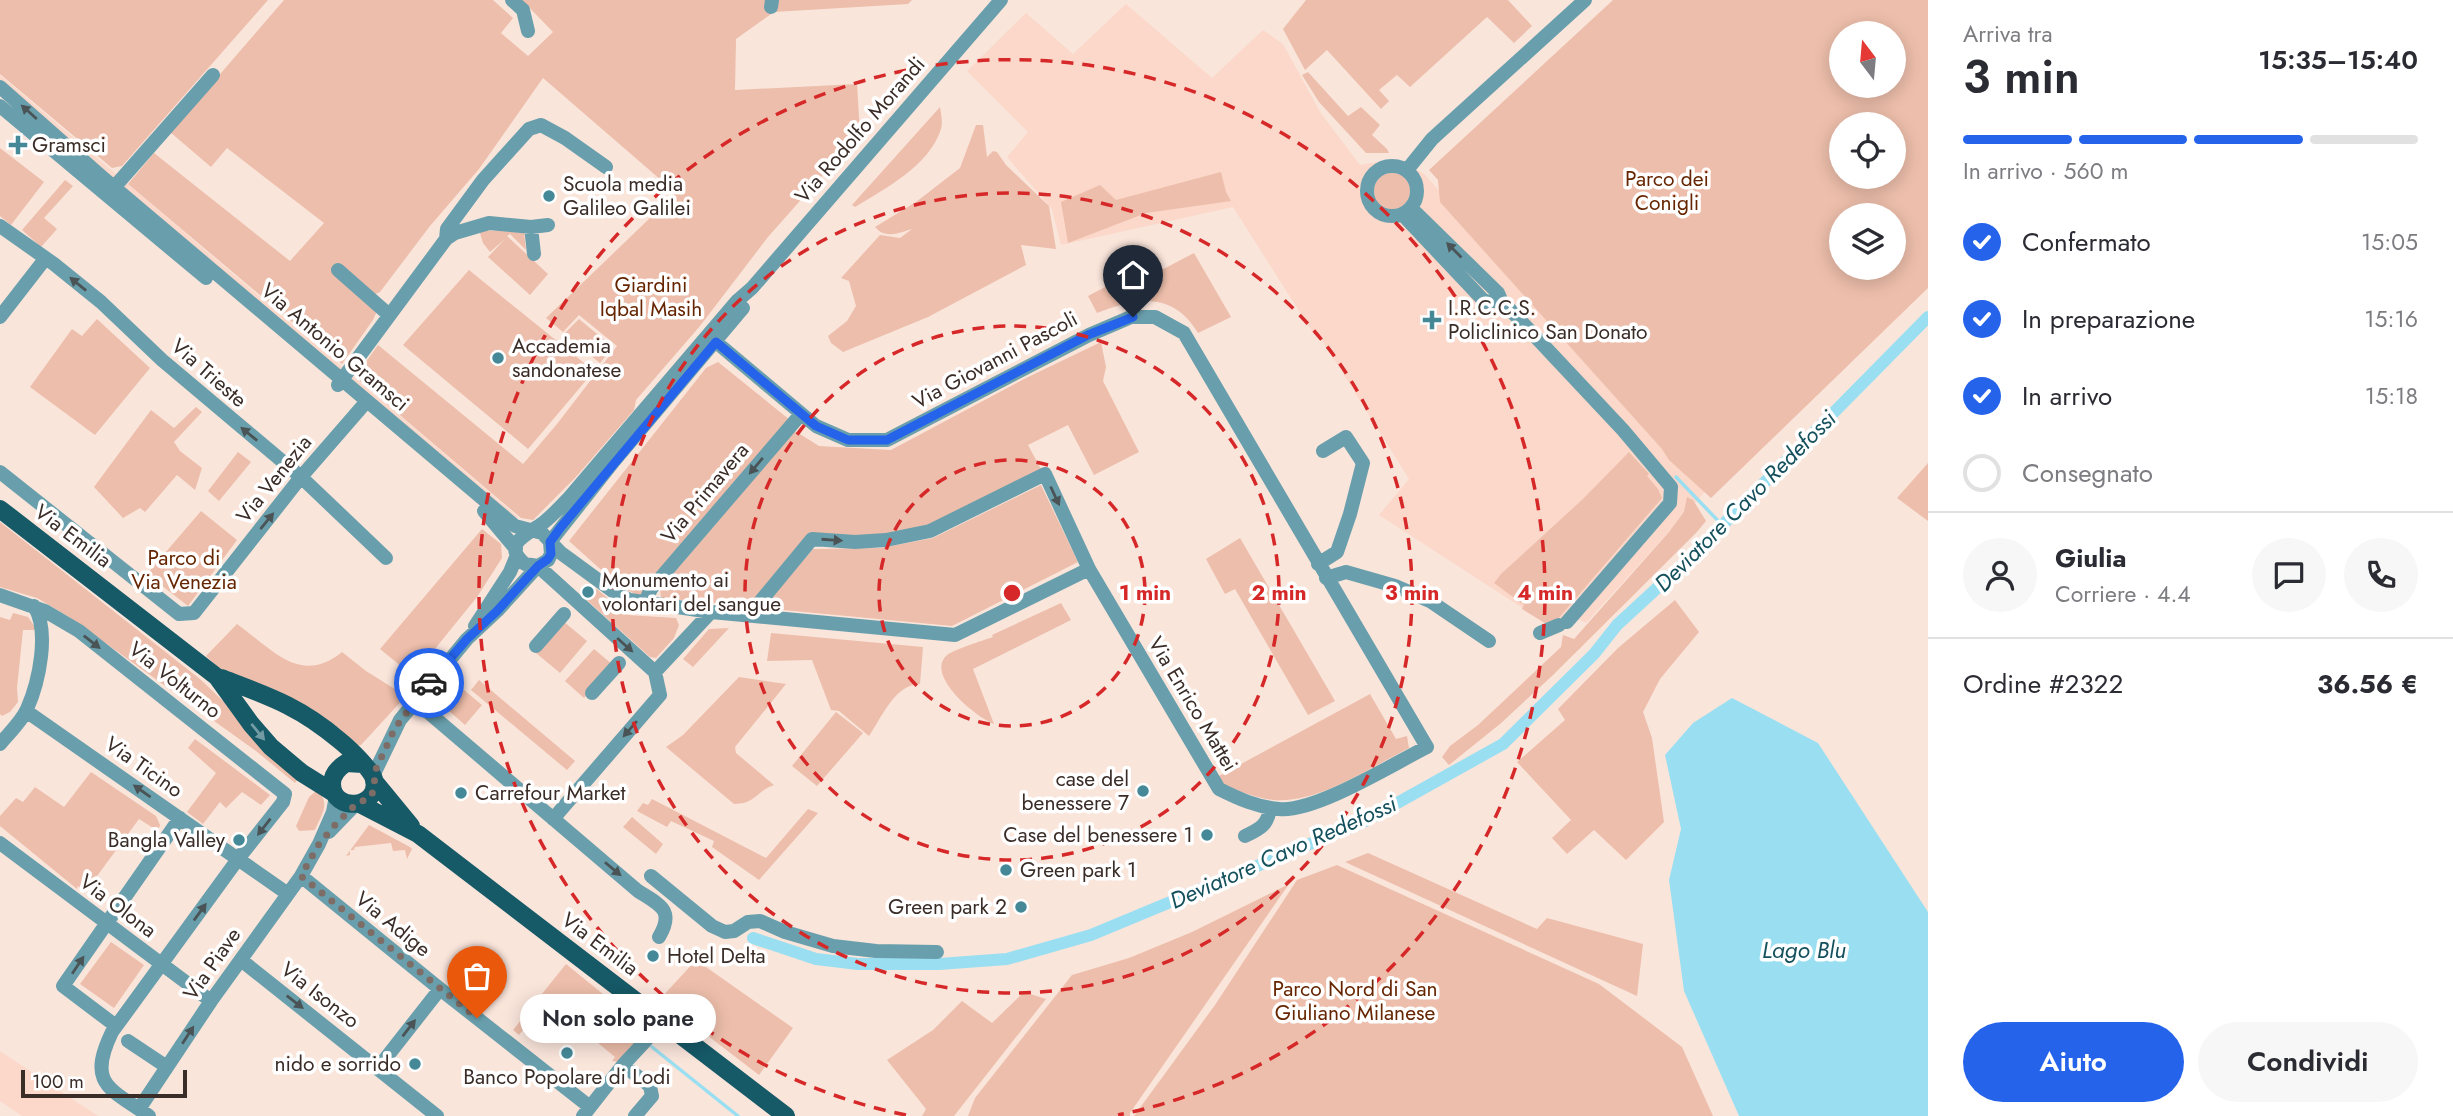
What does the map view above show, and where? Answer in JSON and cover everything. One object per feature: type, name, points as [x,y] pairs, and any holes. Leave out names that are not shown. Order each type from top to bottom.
[{"type":"main road","name":"Via Emilia","points":[[0,509],[217,677],[291,706],[332,734],[365,769],[418,834]]},
{"type":"main road","name":"Via Emilia","points":[[217,677],[271,747],[302,773],[335,794]]},
{"type":"main road","points":[[340,767],[365,769],[373,792],[369,798],[358,804],[346,804],[335,794],[332,781],[334,774],[340,767]]},
{"type":"main road","name":"Via Emilia","points":[[358,804],[418,834],[786,1116]]},
{"type":"street","points":[[512,0],[523,10],[528,31]]},
{"type":"street","name":"Via Rodolfo Morandi","points":[[532,531],[568,499],[1001,0]]},
{"type":"street","points":[[1407,170],[1432,139],[1585,0]]},
{"type":"street","points":[[110,191],[213,75]]},
{"type":"street","name":"Via Antonio Gramsci","points":[[0,87],[110,191]]},
{"type":"street","name":"Via Antonio Gramsci","points":[[0,106],[110,191],[514,526],[532,531]]},
{"type":"street","points":[[446,239],[447,229],[483,180],[528,129],[541,125],[565,138],[606,167]]},
{"type":"street","points":[[1393,165],[1407,170],[1415,180],[1415,201],[1406,211],[1391,216],[1376,211],[1367,198],[1371,175],[1381,167],[1393,165]]},
{"type":"street","points":[[1406,211],[1497,293],[1623,430],[1671,487],[1670,503],[1563,623],[1541,633]]},
{"type":"street","points":[[1406,211],[1485,302],[1501,300]]},
{"type":"street","points":[[339,382],[446,239],[455,233],[489,223],[531,227],[548,225]]},
{"type":"street","name":"Via Trieste","points":[[0,226],[101,302],[182,377],[301,477],[386,558]]},
{"type":"street","points":[[531,227],[534,254]]},
{"type":"street","points":[[0,317],[45,258]]},
{"type":"street","points":[[338,270],[388,314]]},
{"type":"street","name":"Via Rodolfo Morandi","points":[[550,542],[614,461],[747,303],[748,291]]},
{"type":"street","name":"Via Giovanni Pascoli","points":[[716,342],[816,426],[848,440],[887,440],[1104,327],[1130,317],[1155,317],[1184,333],[1427,747]]},
{"type":"street","name":"Via Rodolfo Morandi","points":[[623,435],[635,429],[705,346],[716,342]]},
{"type":"street","name":"Via Antonio Gramsci","points":[[365,404],[488,514],[517,552]]},
{"type":"street","name":"Via Venezia","points":[[0,472],[179,614],[194,613],[301,477],[365,404]]},
{"type":"street","name":"Via Primavera","points":[[645,602],[651,589],[801,414]]},
{"type":"street","points":[[1318,564],[1337,552],[1363,463],[1346,437],[1323,451]]},
{"type":"street","name":"Via Enrico Mattei","points":[[750,614],[812,539],[855,542],[886,540],[930,531],[1045,474],[1089,569],[1219,789],[1247,803],[1270,808],[1282,810],[1313,805],[1427,747]]},
{"type":"street","points":[[467,639],[510,572],[521,536],[532,531],[542,533],[561,553],[617,594],[630,600],[710,612],[955,635],[1089,569]]},
{"type":"street","points":[[365,769],[415,701],[467,639],[544,563],[551,554],[550,542]]},
{"type":"street","points":[[517,552],[525,564],[538,566],[656,672],[660,695],[553,820]]},
{"type":"street","points":[[1326,578],[1346,572],[1395,586],[1430,601],[1489,641]]},
{"type":"street","name":"Via Volturno","points":[[0,595],[34,606],[79,631],[285,794],[283,802],[238,859]]},
{"type":"street","points":[[0,744],[26,711],[37,676],[44,631],[34,606]]},
{"type":"street","points":[[687,608],[697,627]]},
{"type":"street","points":[[656,672],[710,612]]},
{"type":"street","points":[[536,646],[564,614]]},
{"type":"street","points":[[592,693],[619,663]]},
{"type":"street","points":[[415,701],[553,820],[638,891],[665,910],[666,925],[659,937]]},
{"type":"street","name":"Via Ticino","points":[[26,711],[288,894]]},
{"type":"street","points":[[365,769],[377,747],[395,728]]},
{"type":"street","name":"Via Piave","points":[[144,1113],[167,1067],[301,876],[319,844],[332,812],[335,794]]},
{"type":"street","name":"Via Piave","points":[[319,844],[358,804]]},
{"type":"street","points":[[1245,836],[1262,828],[1269,818],[1270,808]]},
{"type":"street","points":[[116,1026],[63,986],[180,818]]},
{"type":"street","name":"Via Olona","points":[[0,843],[211,1001]]},
{"type":"street","points":[[144,1113],[110,1090],[100,1072],[102,1053],[116,1026],[238,859]]},
{"type":"street","name":"Via Adige","points":[[301,876],[587,1111]]},
{"type":"street","points":[[651,876],[719,931],[729,932],[748,922],[760,921],[785,932],[832,946],[876,951],[937,951]]},
{"type":"street","name":"Via Isonzo","points":[[241,960],[437,1116]]},
{"type":"street","points":[[378,1068],[440,989]]},
{"type":"street","points":[[587,1111],[664,1021]]},
{"type":"street","points":[[128,1041],[167,1067]]},
{"type":"street","points":[[624,1065],[650,1086],[652,1096],[635,1116]]},
{"type":"shaded area","name":"I.R.C.C.S. Policlinico San Donato","points":[[1126,4],[1212,78],[1263,30],[1283,44],[1320,112],[1360,165],[1395,159],[1423,173],[1712,484],[1586,623],[1571,616],[1555,629],[1379,515],[1409,479],[1317,332],[1313,333],[1233,207],[1061,245],[1052,209],[1007,157],[1028,132],[967,71],[1026,13],[1073,54]]},
{"type":"shaded area","points":[[0,75],[518,517],[509,526],[0,94]]},
{"type":"shaded area","points":[[0,1051],[98,1116],[22,1116],[0,1101]]},
{"type":"green space","points":[[0,0],[268,0],[122,166],[112,168],[0,74]]},
{"type":"green space","name":"Giardini Iqbal Masih","points":[[284,0],[493,0],[513,18],[501,33],[528,56],[553,32],[522,0],[912,0],[908,4],[774,12],[736,39],[735,90],[857,84],[860,133],[768,237],[700,326],[636,400],[634,410],[575,478],[533,520],[521,518],[355,377],[378,345],[523,464],[617,346],[579,315],[563,332],[546,318],[676,193],[543,78],[479,169],[430,226],[380,292],[365,299],[377,311],[342,364],[128,184],[154,153],[290,261],[324,223],[227,148],[211,167],[170,132]]},
{"type":"green space","points":[[1306,0],[1508,0],[1532,26],[1514,43],[1487,17],[1410,87],[1397,75],[1379,90],[1389,101],[1381,109],[1327,50],[1305,70],[1283,29]]},
{"type":"green space","name":"Parco dei Conigli","points":[[1613,0],[1928,0],[1928,288],[1711,498],[1669,460],[1440,202],[1438,180],[1429,170]]},
{"type":"green space","points":[[1308,72],[1348,116],[1361,107],[1380,125],[1372,135],[1389,153],[1366,153],[1319,102],[1302,75]]},
{"type":"green space","points":[[940,107],[941,129],[927,154],[893,184],[855,207],[852,205]]},
{"type":"green space","points":[[976,125],[983,125],[987,157],[993,151],[997,152],[1006,165],[1049,206],[1056,249],[1021,245],[1026,265],[928,317],[843,352],[831,343],[828,336],[847,321],[856,306],[849,281],[841,278],[880,235],[900,238],[912,229],[889,234],[875,227],[916,202],[960,168]]},
{"type":"green space","points":[[0,148],[44,182],[11,225],[0,216]]},
{"type":"green space","points":[[1221,172],[1231,201],[1146,213],[1068,243],[1061,202],[1100,185],[1116,200]]},
{"type":"green space","points":[[1392,173],[1405,178],[1410,191],[1405,204],[1392,209],[1379,204],[1374,191],[1379,178]]},
{"type":"green space","points":[[65,180],[73,186],[44,218],[57,229],[41,247],[22,230]]},
{"type":"green space","points":[[479,230],[524,232],[526,250],[510,234],[507,236],[548,274],[530,295],[488,257],[505,239],[490,252],[483,243]]},
{"type":"green space","points":[[1194,253],[1231,317],[1198,333],[1188,319],[1166,304],[1140,301],[1097,313],[1088,296],[1138,270],[1150,276]]},
{"type":"green space","name":"Accademia sandonatese","points":[[469,270],[594,371],[528,449],[403,345]]},
{"type":"green space","points":[[97,319],[150,368],[95,435],[30,387],[72,329],[82,336]]},
{"type":"green space","points":[[579,319],[613,347],[600,363],[564,334]]},
{"type":"green space","points":[[1101,342],[1106,367],[1103,381],[1139,452],[1094,475],[1068,425],[1028,445],[1042,471],[929,528],[887,536],[823,535],[748,606],[661,598],[660,589],[795,431],[819,446],[891,450],[1026,378]]},
{"type":"green space","points":[[718,362],[790,420],[639,596],[619,586],[569,541],[706,368]]},
{"type":"green space","points":[[196,407],[202,412],[174,442],[180,451],[202,468],[195,490],[177,475],[145,512],[140,508],[123,518],[94,487],[151,410],[174,428]]},
{"type":"green space","points":[[238,452],[251,462],[219,501],[208,491]]},
{"type":"green space","points":[[1629,452],[1649,474],[1647,476],[1662,498],[1551,627],[1522,609],[1524,605],[1494,583]]},
{"type":"green space","points":[[1928,463],[1928,521],[1897,498]]},
{"type":"green space","points":[[1041,485],[1078,562],[952,626],[762,608],[813,549],[880,548],[933,538]]},
{"type":"green space","points":[[1687,497],[1693,500],[1706,521],[1696,533],[1552,676],[1500,724],[1449,765],[1442,757],[1450,746],[1478,725],[1561,647],[1563,635],[1574,639],[1669,532],[1684,512]]},
{"type":"green space","name":"Parco di Via Venezia","points":[[201,511],[237,540],[188,606],[147,574]]},
{"type":"green space","points":[[0,522],[200,679],[222,700],[232,704],[298,778],[295,783],[256,751],[69,617],[37,598],[0,587]]},
{"type":"green space","points":[[482,529],[501,544],[502,558],[477,597],[413,676],[380,649]]},
{"type":"green space","points":[[1240,538],[1335,701],[1308,715],[1235,589],[1225,594],[1206,559]]},
{"type":"green space","points":[[587,584],[628,615],[676,618],[679,625],[674,638],[656,658],[650,657],[580,594],[582,587]]},
{"type":"green space","points":[[1675,600],[1699,632],[1660,679],[1643,712],[1652,738],[1664,822],[1626,860],[1594,830],[1567,854],[1552,838],[1571,820],[1517,762],[1565,720],[1558,709],[1618,648]]},
{"type":"green space","points":[[1061,603],[1071,620],[973,669],[994,724],[976,714],[947,684],[942,673],[942,663],[947,655],[993,637],[992,635]]},
{"type":"green space","points":[[13,613],[28,617],[37,630],[23,630],[18,702],[10,712],[2,716],[0,617],[10,620]]},
{"type":"green space","points":[[563,621],[587,641],[560,673],[536,653]]},
{"type":"green space","points":[[237,624],[275,653],[300,665],[327,662],[342,652],[406,696],[361,745],[353,746],[222,671],[206,656]]},
{"type":"green space","points":[[729,628],[693,667],[683,659],[709,629]]},
{"type":"green space","points":[[771,633],[923,647],[920,684],[911,685],[896,695],[869,736],[839,711],[831,710],[812,660],[767,661]]},
{"type":"green space","points":[[594,649],[613,665],[584,698],[565,681]]},
{"type":"green space","points":[[739,677],[786,684],[735,747],[736,753],[774,785],[747,802],[734,804],[666,747],[683,735]]},
{"type":"green space","points":[[479,680],[575,761],[567,770],[471,690]]},
{"type":"green space","points":[[464,690],[482,705],[465,725],[448,710]]},
{"type":"green space","points":[[1370,694],[1396,739],[1407,736],[1409,748],[1344,783],[1309,796],[1291,799],[1274,800],[1255,796],[1222,785],[1217,777]]},
{"type":"green space","points":[[836,712],[863,733],[817,786],[792,766]]},
{"type":"green space","points":[[195,739],[270,795],[261,805],[242,792],[226,808],[220,802],[203,824],[187,812],[216,773],[188,748]]},
{"type":"green space","points":[[91,772],[156,816],[160,825],[158,831],[139,819],[86,891],[78,886],[77,889],[0,826],[0,816],[16,798],[23,802],[35,787],[64,807]]},
{"type":"green space","points":[[316,791],[321,795],[324,804],[320,819],[315,830],[299,831],[296,826],[309,797]]},
{"type":"green space","points":[[652,799],[766,858],[808,809],[818,813],[759,880],[712,847],[714,841],[671,821],[667,827],[637,811],[643,803],[648,805]]},
{"type":"green space","points":[[632,817],[663,844],[656,854],[623,827]]},
{"type":"green space","points":[[369,825],[412,849],[407,859],[405,850],[393,851],[391,843],[355,847],[350,850]]},
{"type":"green space","points":[[1368,853],[1537,929],[1547,918],[1643,944],[1637,996],[1345,862]]},
{"type":"green space","name":"Parco Nord di San Giuliano Milanese","points":[[1337,865],[1599,984],[1682,1047],[1713,1116],[1134,1116],[1215,1005],[1297,880]]},
{"type":"green space","points":[[1289,884],[1130,1116],[968,1116],[975,1098],[1072,975],[1129,958],[1192,932]]},
{"type":"green space","points":[[111,942],[144,965],[114,1008],[80,984]]},
{"type":"green space","points":[[696,960],[793,1028],[759,1075],[660,999]]},
{"type":"green space","points":[[566,964],[646,1029],[620,1062],[612,1061],[615,1057],[547,1001],[519,1035],[513,1030]]},
{"type":"green space","points":[[1024,992],[1046,999],[954,1116],[922,1116],[926,1109],[887,1060],[933,1030],[962,1001],[992,1023]]},
{"type":"water","name":"Lago Blu","points":[[1732,698],[1818,743],[1928,912],[1928,1116],[1739,1116],[1684,991],[1669,880],[1681,829],[1665,755],[1693,723]]},
{"type":"waterway","name":"Deviatore Cavo Redefossi","points":[[753,938],[816,959],[858,964],[939,964],[1007,959],[1091,935],[1365,821],[1503,744],[1594,654],[1617,625],[1693,555],[1928,317]]},
{"type":"waterway","points":[[1676,477],[1726,529]]},
{"type":"waterway","points":[[652,1047],[738,1116]]},
{"type":"way so far","points":[[429,683],[395,728],[373,776],[373,792],[335,825],[319,844],[301,876],[477,1018]]},
{"type":"place","name":"Gramsci","points":[[18,145]]},
{"type":"place","name":"Scuola media Galileo Galilei","points":[[549,196]]},
{"type":"place","name":"I.R.C.C.S. Policlinico San Donato","points":[[1432,320]]},
{"type":"place","name":"Accademia sandonatese","points":[[498,358]]},
{"type":"place","name":"Monumento ai volontari del sangue","points":[[588,592]]},
{"type":"place","name":"case del benessere 7","points":[[1143,791]]},
{"type":"place","name":"Carrefour Market","points":[[461,793]]},
{"type":"place","name":"Case del benessere 1","points":[[1207,835]]},
{"type":"place","name":"Bangla Valley","points":[[239,840]]},
{"type":"place","name":"Green park 1","points":[[1006,870]]},
{"type":"place","name":"Green park 2","points":[[1021,907]]},
{"type":"place","name":"Hotel Delta","points":[[653,956]]},
{"type":"place","name":"Non solo pane","points":[[477,1018]]},
{"type":"place","name":"Banco Popolare di Lodi","points":[[567,1053]]},
{"type":"place","name":"nido e sorrido","points":[[415,1064]]},
{"type":"route","points":[[429,683],[467,639],[548,559],[551,554],[550,542],[561,527],[716,342],[816,426],[848,440],[887,440],[1088,335],[1133,317]]}]
